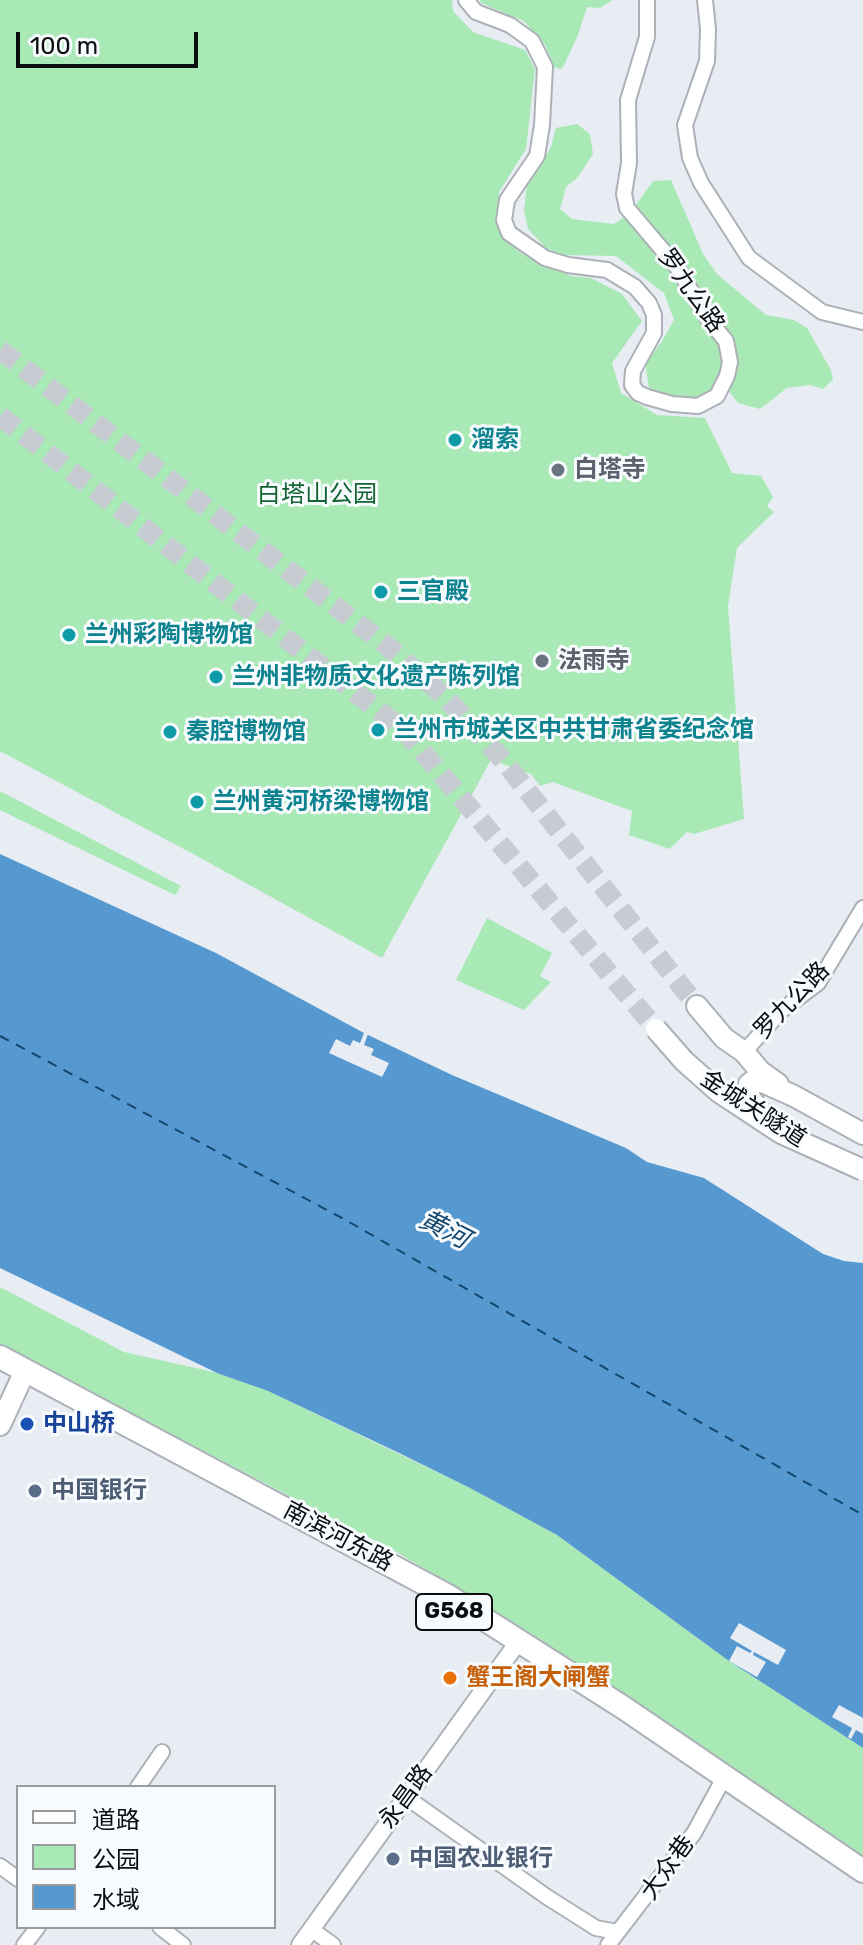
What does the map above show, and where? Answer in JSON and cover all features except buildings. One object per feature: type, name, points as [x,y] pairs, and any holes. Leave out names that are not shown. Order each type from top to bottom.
[{"type":"highway","name":"南滨河东路","points":[[0,1357],[23,1377],[386,1573],[513,1649],[863,1883]]},
{"type":"highway","name":"南滨河东路","points":[[0,1374],[23,1377],[448,1596],[624,1708],[863,1871]]},
{"type":"main road","name":"金城关隧道","points":[[697,1006],[724,1038],[744,1052],[760,1071],[794,1096]]},
{"type":"main road","name":"金城关隧道","points":[[656,1029],[684,1061],[719,1092],[781,1133],[863,1172]]},
{"type":"main road","points":[[863,1134],[765,1083],[753,1081],[749,1084],[747,1091],[760,1113],[801,1150],[863,1172]]},
{"type":"main road","points":[[0,1425],[23,1377]]},
{"type":"street","name":"罗九公路","points":[[466,0],[476,12],[510,25],[532,41],[545,67],[537,156],[507,200],[504,220],[509,233],[545,258],[568,265],[607,270],[635,287],[649,303],[654,315],[654,333],[633,371],[632,385],[638,393],[647,397],[672,404],[698,406],[717,396],[727,376],[730,362],[726,341],[708,319],[677,267],[627,208],[624,194],[629,163],[628,100],[647,37],[647,0]]},
{"type":"street","points":[[705,0],[707,61],[685,125],[690,158],[701,183],[749,258],[822,312],[863,322]]},
{"type":"street","name":"罗九公路","points":[[744,1052],[782,1010],[818,983],[863,908]]},
{"type":"street","name":"永昌路","points":[[300,1945],[513,1649]]},
{"type":"street","points":[[139,1785],[162,1752]]},
{"type":"street","name":"大众巷","points":[[608,1945],[694,1833],[720,1785]]},
{"type":"street","points":[[406,1797],[547,1897],[596,1928],[617,1932]]},
{"type":"street","points":[[24,1945],[36,1929]]},
{"type":"street","points":[[163,1929],[183,1945]]},
{"type":"street","points":[[311,1929],[333,1945]]},
{"type":"green space","name":"白塔山公园","points":[[0,0],[452,0],[453,11],[473,32],[525,50],[535,69],[526,149],[499,192],[500,225],[510,244],[522,254],[571,276],[591,278],[622,294],[642,321],[612,363],[621,393],[657,415],[705,418],[732,473],[761,476],[773,497],[767,506],[774,512],[737,548],[728,606],[744,819],[694,834],[687,832],[670,849],[629,835],[632,811],[553,782],[540,786],[531,774],[491,760],[382,958],[0,751]]},
{"type":"green space","points":[[480,0],[612,0],[600,8],[587,7],[562,69],[553,67],[546,46],[524,21]]},
{"type":"green space","points":[[577,124],[590,134],[593,154],[578,177],[566,187],[560,209],[572,219],[614,224],[631,212],[653,181],[671,180],[703,254],[717,274],[766,315],[794,320],[807,328],[831,370],[833,380],[823,389],[810,385],[787,388],[760,409],[738,403],[726,387],[693,400],[649,388],[645,363],[674,320],[664,293],[616,256],[562,255],[546,248],[528,229],[524,210],[527,185],[551,147],[556,128]]},
{"type":"green space","points":[[0,791],[181,886],[175,895],[0,810]]},
{"type":"green space","points":[[487,918],[552,953],[540,976],[551,982],[524,1010],[456,980]]},
{"type":"green space","points":[[0,1287],[124,1352],[218,1373],[268,1391],[470,1488],[557,1535],[729,1661],[863,1748],[863,1858],[540,1639],[395,1551],[0,1345]]},
{"type":"water","name":"黄河","points":[[0,854],[216,953],[364,1033],[452,1075],[626,1148],[647,1162],[704,1178],[823,1254],[863,1263],[863,1748],[729,1661],[557,1535],[397,1452],[268,1391],[217,1373],[0,1268]]},
{"type":"pier","points":[[364,1033],[368,1034],[364,1045],[374,1049],[371,1055],[389,1063],[382,1077],[329,1053],[336,1039],[350,1046],[353,1040],[360,1043]]},
{"type":"pier","points":[[739,1623],[786,1650],[778,1665],[754,1652],[753,1655],[766,1662],[757,1677],[729,1661],[737,1646],[750,1653],[752,1651],[730,1638]]},
{"type":"pier","points":[[839,1705],[863,1718],[863,1734],[856,1730],[851,1739],[848,1737],[852,1728],[832,1717]]},
{"type":"ferry route","points":[[0,1036],[342,1218],[863,1515]]},
{"type":"tunnel","points":[[0,350],[386,645],[443,695],[503,760],[697,1006]]},
{"type":"tunnel","points":[[0,416],[405,731],[656,1029]]},
{"type":"place","name":"溜索","points":[[455,440]]},
{"type":"place","name":"白塔寺","points":[[558,470]]},
{"type":"place","name":"三官殿","points":[[381,592]]},
{"type":"place","name":"兰州彩陶博物馆","points":[[69,635]]},
{"type":"place","name":"法雨寺","points":[[542,661]]},
{"type":"place","name":"兰州非物质文化遗产陈列馆","points":[[216,677]]},
{"type":"place","name":"兰州市城关区中共甘肃省委纪念馆","points":[[378,730]]},
{"type":"place","name":"秦腔博物馆","points":[[170,732]]},
{"type":"place","name":"兰州黄河桥梁博物馆","points":[[197,802]]},
{"type":"place","name":"中山桥","points":[[27,1424]]},
{"type":"place","name":"中国银行","points":[[35,1491]]},
{"type":"place","name":"蟹王阁大闸蟹","points":[[450,1678]]},
{"type":"place","name":"中国农业银行","points":[[393,1859]]}]
